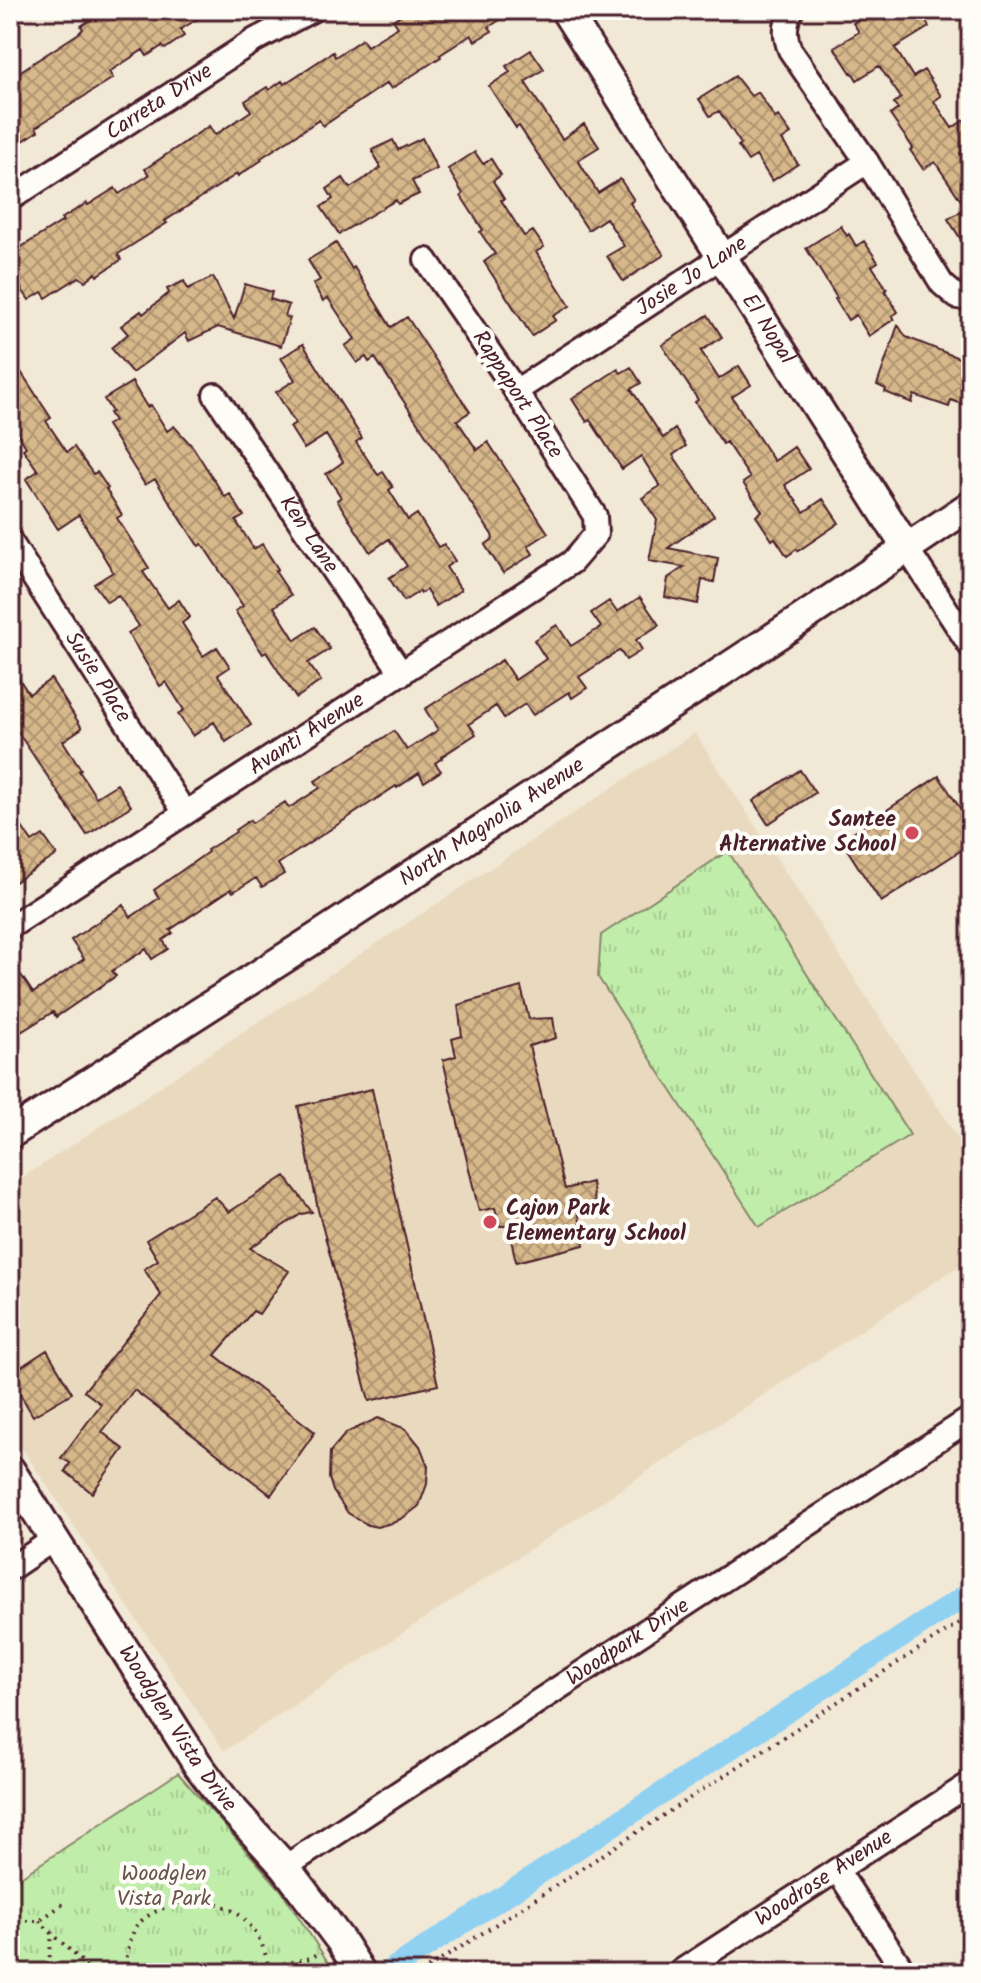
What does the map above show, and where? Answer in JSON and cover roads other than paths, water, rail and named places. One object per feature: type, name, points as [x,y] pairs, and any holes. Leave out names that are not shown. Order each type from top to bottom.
[{"type":"main road","name":"El Nopal","points":[[565,10],[906,547]]},
{"type":"main road","name":"North Magnolia Avenue","points":[[10,1134],[345,918],[971,505]]},
{"type":"main road","name":"Woodglen Vista Drive","points":[[10,1470],[198,1765],[225,1801],[285,1867],[361,1973]]},
{"type":"street","name":"Carreta Drive","points":[[10,199],[255,40],[312,10]]},
{"type":"street","points":[[792,10],[785,31],[790,50],[867,162],[942,284],[957,297],[971,299]]},
{"type":"street","name":"Josie Jo Lane","points":[[516,391],[867,162]]},
{"type":"street","name":"Rappaport Place","points":[[426,260],[516,391],[595,516],[596,534]]},
{"type":"street","name":"Ken Lane","points":[[215,395],[402,674]]},
{"type":"street","name":"Avanti Avenue","points":[[10,927],[572,562],[596,534]]},
{"type":"street","name":"Susie Place","points":[[10,541],[185,813]]},
{"type":"street","name":"El Nopal","points":[[906,547],[971,647]]},
{"type":"street","name":"Woodpark Drive","points":[[285,1867],[971,1418]]},
{"type":"street","points":[[10,1569],[54,1539]]},
{"type":"street","name":"Woodrose Avenue","points":[[678,1973],[971,1783]]},
{"type":"street","points":[[837,1870],[905,1973]]},
{"type":"waterway","points":[[386,1973],[971,1592]]},
{"type":"place","name":"Santee Alternative School","points":[[912,833]]},
{"type":"place","name":"Cajon Park Elementary School","points":[[490,1222]]},
{"type":"park label","name":"Woodglen Vista Park","points":[[164,1886]]}]
